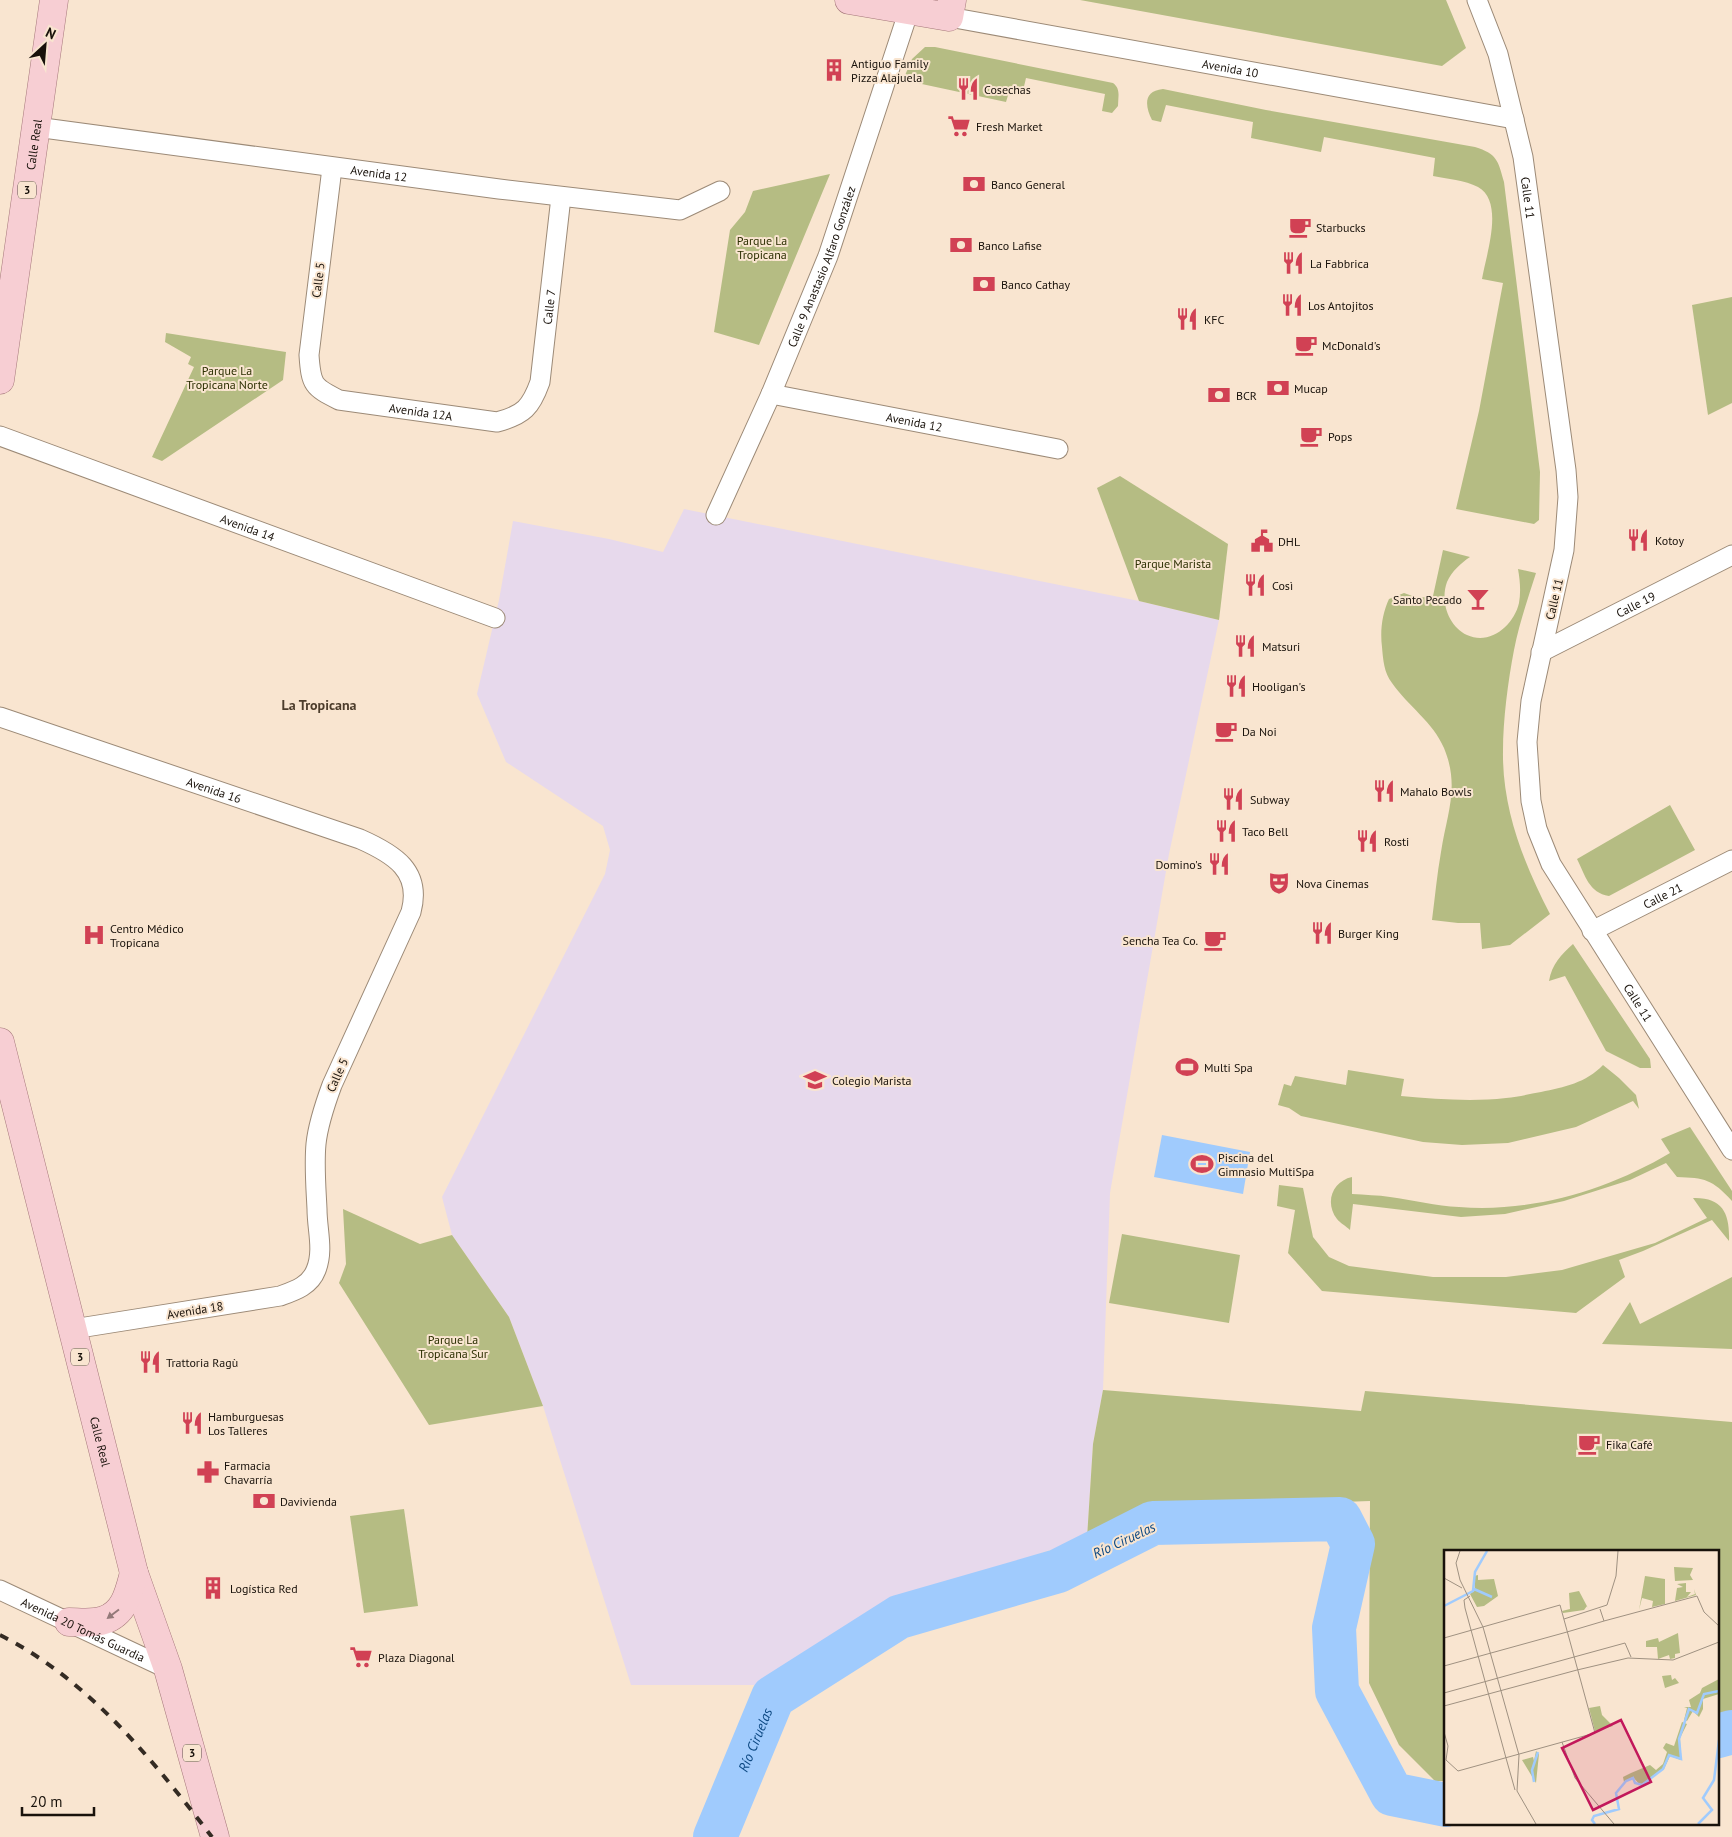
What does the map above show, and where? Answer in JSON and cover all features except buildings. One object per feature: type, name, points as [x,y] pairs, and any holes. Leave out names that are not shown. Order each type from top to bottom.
[{"type":"main road","name":"Calle Real","points":[[0,380],[54,0]]},
{"type":"main road","points":[[849,0],[909,10],[950,9]]},
{"type":"main road","name":"Calle Real","points":[[0,1042],[134,1573],[168,1669],[215,1837]]},
{"type":"main road","points":[[69,1622],[103,1621],[118,1612],[127,1598],[134,1573]]},
{"type":"street","name":"Calle 11","points":[[1477,0],[1498,54],[1523,157],[1561,426],[1568,497],[1564,550],[1531,701],[1527,742],[1531,801],[1537,829],[1551,864],[1732,1150]]},
{"type":"street","name":"Avenida 10","points":[[950,9],[1514,119]]},
{"type":"street","name":"Calle 9 Anastasio Alfaro González","points":[[716,515],[771,394],[828,256],[909,10]]},
{"type":"street","name":"Avenida 12","points":[[36,127],[332,168],[680,210],[720,191]]},
{"type":"street","name":"Calle 5","points":[[319,390],[310,375],[309,355],[332,168]]},
{"type":"street","name":"Calle 7","points":[[523,412],[534,399],[540,382],[561,197]]},
{"type":"street","name":"Avenida 12A","points":[[319,390],[339,400],[497,422],[523,412]]},
{"type":"street","name":"Avenida 12","points":[[771,394],[1058,449]]},
{"type":"street","name":"Avenida 14","points":[[0,436],[495,618]]},
{"type":"street","name":"Calle 19","points":[[1541,652],[1732,555]]},
{"type":"street","name":"Avenida 16","points":[[0,716],[360,839],[386,852],[398,861],[408,872],[413,883]]},
{"type":"street","name":"Calle 21","points":[[1592,931],[1732,860]]},
{"type":"street","name":"Calle 5","points":[[312,1278],[318,1264],[320,1248],[315,1159],[322,1114],[332,1085],[411,912],[414,903],[413,883]]},
{"type":"street","name":"Avenida 18","points":[[73,1329],[280,1296],[294,1291],[312,1278]]},
{"type":"street","name":"Avenida 20 Tomás Guardia","points":[[0,1590],[168,1669]]},
{"type":"shaded area","name":"Colegio Marista","points":[[684,509],[1139,601],[1219,620],[1169,854],[1110,1193],[1103,1390],[1093,1444],[1087,1538],[919,1593],[755,1685],[631,1685],[543,1406],[509,1317],[452,1235],[442,1197],[605,874],[610,850],[603,826],[506,762],[477,694],[499,600],[513,521],[609,539],[663,552]]},
{"type":"green space","points":[[1080,0],[1446,0],[1466,48],[1442,66]]},
{"type":"green space","points":[[925,47],[935,47],[1113,83],[1118,91],[1118,106],[1112,113],[1102,111],[1105,94],[1026,78],[1022,95],[1009,92],[1006,102],[903,80],[912,59]]},
{"type":"green space","points":[[1163,89],[1266,110],[1475,147],[1488,152],[1496,159],[1504,182],[1540,472],[1539,520],[1534,524],[1456,509],[1479,411],[1503,283],[1482,279],[1492,230],[1491,204],[1486,194],[1478,187],[1467,183],[1433,176],[1435,158],[1324,137],[1321,152],[1251,138],[1253,122],[1166,105],[1161,122],[1152,120],[1147,100],[1156,90]]},
{"type":"green space","name":"Parque La Tropicana","points":[[830,174],[759,345],[714,332],[730,230],[745,212],[753,191]]},
{"type":"green space","points":[[1732,297],[1732,403],[1708,415],[1692,305]]},
{"type":"green space","name":"Parque La Tropicana Norte","points":[[166,333],[286,352],[283,380],[162,461],[152,457],[194,367],[188,364],[191,357],[165,342]]},
{"type":"green space","name":"Parque Marista","points":[[1120,476],[1228,544],[1219,620],[1139,601],[1097,488]]},
{"type":"green space","points":[[1443,550],[1470,557],[1449,578],[1445,589],[1445,605],[1450,619],[1455,626],[1467,635],[1476,638],[1492,636],[1512,619],[1520,599],[1518,569],[1536,573],[1514,650],[1506,700],[1503,751],[1506,794],[1516,836],[1523,856],[1550,914],[1510,945],[1482,949],[1480,923],[1432,920],[1451,800],[1452,788],[1449,762],[1444,748],[1433,730],[1389,679],[1384,666],[1382,652],[1382,623],[1389,599],[1404,593],[1418,598],[1433,596]]},
{"type":"green space","points":[[1670,805],[1695,850],[1609,896],[1602,894],[1592,887],[1577,859]]},
{"type":"green space","points":[[1573,944],[1650,1059],[1651,1068],[1640,1068],[1606,1051],[1565,976],[1549,981],[1552,970],[1558,960]]},
{"type":"green space","points":[[1603,1065],[1636,1095],[1639,1109],[1633,1101],[1576,1127],[1508,1143],[1462,1145],[1423,1142],[1301,1116],[1289,1108],[1278,1105],[1284,1084],[1291,1086],[1295,1076],[1346,1085],[1348,1070],[1404,1079],[1401,1096],[1480,1100],[1515,1097],[1566,1086],[1582,1080]]},
{"type":"green space","points":[[1690,1127],[1732,1191],[1732,1201],[1719,1188],[1708,1181],[1677,1177],[1666,1163],[1630,1180],[1564,1201],[1505,1214],[1461,1217],[1353,1204],[1350,1230],[1337,1219],[1331,1206],[1331,1199],[1335,1188],[1345,1179],[1352,1177],[1352,1194],[1385,1196],[1459,1207],[1486,1208],[1541,1202],[1595,1188],[1646,1166],[1670,1153],[1661,1139]]},
{"type":"green space","points":[[1279,1185],[1303,1188],[1313,1237],[1329,1257],[1349,1266],[1433,1277],[1506,1277],[1562,1270],[1655,1243],[1707,1218],[1693,1198],[1711,1200],[1723,1209],[1728,1223],[1729,1241],[1712,1220],[1619,1260],[1625,1277],[1576,1313],[1322,1291],[1288,1253],[1295,1210],[1277,1206]]},
{"type":"green space","name":"Parque La Tropicana Sur","points":[[343,1209],[420,1244],[452,1235],[509,1317],[543,1406],[429,1425],[339,1283],[346,1264]]},
{"type":"green space","points":[[1122,1234],[1240,1255],[1229,1323],[1109,1303]]},
{"type":"green space","points":[[1732,1277],[1732,1349],[1602,1344],[1630,1302],[1640,1324]]},
{"type":"green space","points":[[1103,1390],[1361,1411],[1365,1391],[1732,1422],[1732,1714],[1720,1717],[1720,1550],[1444,1550],[1444,1781],[1435,1781],[1399,1745],[1369,1683],[1370,1501],[1147,1509],[1087,1538],[1093,1444]]},
{"type":"green space","points":[[404,1509],[418,1606],[364,1613],[350,1516]]},
{"type":"water","name":"Piscina del Gimnasio MultiSpa","points":[[1162,1135],[1250,1152],[1243,1194],[1154,1177]]},
{"type":"waterway","name":"Río Ciruelas","points":[[715,1837],[773,1697],[899,1617],[1058,1571],[1153,1523],[1340,1519],[1353,1544],[1334,1628],[1337,1691],[1392,1794],[1444,1805]]},
{"type":"waterway","name":"Río Ciruelas","points":[[1720,1735],[1732,1732]]},
{"type":"railway","points":[[0,1635],[32,1653],[90,1698],[142,1751],[212,1837]]},
{"type":"place","name":"Antiguo Family Pizza Alajuela","points":[[834,70]]},
{"type":"place","name":"Cosechas","points":[[968,89]]},
{"type":"place","name":"Fresh Market","points":[[959,126]]},
{"type":"place","name":"Banco General","points":[[974,184]]},
{"type":"place","name":"Starbucks","points":[[1300,227]]},
{"type":"place","name":"Banco Lafise","points":[[961,245]]},
{"type":"place","name":"La Fabbrica","points":[[1293,263]]},
{"type":"place","name":"Banco Cathay","points":[[984,284]]},
{"type":"place","name":"Los Antojitos","points":[[1292,305]]},
{"type":"place","name":"KFC","points":[[1187,319]]},
{"type":"place","name":"McDonald's","points":[[1306,345]]},
{"type":"place","name":"Mucap","points":[[1278,388]]},
{"type":"place","name":"BCR","points":[[1219,395]]},
{"type":"place","name":"Pops","points":[[1311,436]]},
{"type":"place","name":"Kotoy","points":[[1638,540]]},
{"type":"place","name":"DHL","points":[[1262,541]]},
{"type":"place","name":"Così","points":[[1255,585]]},
{"type":"place","name":"Santo Pecado","points":[[1478,599]]},
{"type":"place","name":"Matsuri","points":[[1245,646]]},
{"type":"place","name":"Hooligan's","points":[[1236,686]]},
{"type":"place","name":"Da Noi","points":[[1226,731]]},
{"type":"place","name":"Mahalo Bowls","points":[[1384,791]]},
{"type":"place","name":"Subway","points":[[1233,799]]},
{"type":"place","name":"Taco Bell","points":[[1226,831]]},
{"type":"place","name":"Rosti","points":[[1367,841]]},
{"type":"place","name":"Domino's","points":[[1219,864]]},
{"type":"place","name":"Nova Cinemas","points":[[1279,883]]},
{"type":"place","name":"Burger King","points":[[1322,933]]},
{"type":"place","name":"Centro Médico Tropicana","points":[[94,935]]},
{"type":"place","name":"Sencha Tea Co.","points":[[1215,940]]},
{"type":"place","name":"Multi Spa","points":[[1187,1067]]},
{"type":"place","name":"Colegio Marista","points":[[815,1080]]},
{"type":"place","name":"Piscina del Gimnasio MultiSpa","points":[[1202,1164]]},
{"type":"place","name":"Trattoria Ragù","points":[[150,1362]]},
{"type":"place","name":"Hamburguesas Los Talleres","points":[[192,1423]]},
{"type":"place","name":"Fika Café","points":[[1589,1444]]},
{"type":"place","name":"Farmacia Chavarría","points":[[208,1472]]},
{"type":"place","name":"Davivienda","points":[[264,1501]]},
{"type":"place","name":"Logística Red","points":[[213,1588]]},
{"type":"place","name":"Plaza Diagonal","points":[[361,1657]]},
{"type":"district","name":"La Tropicana","points":[[319,705]]}]
